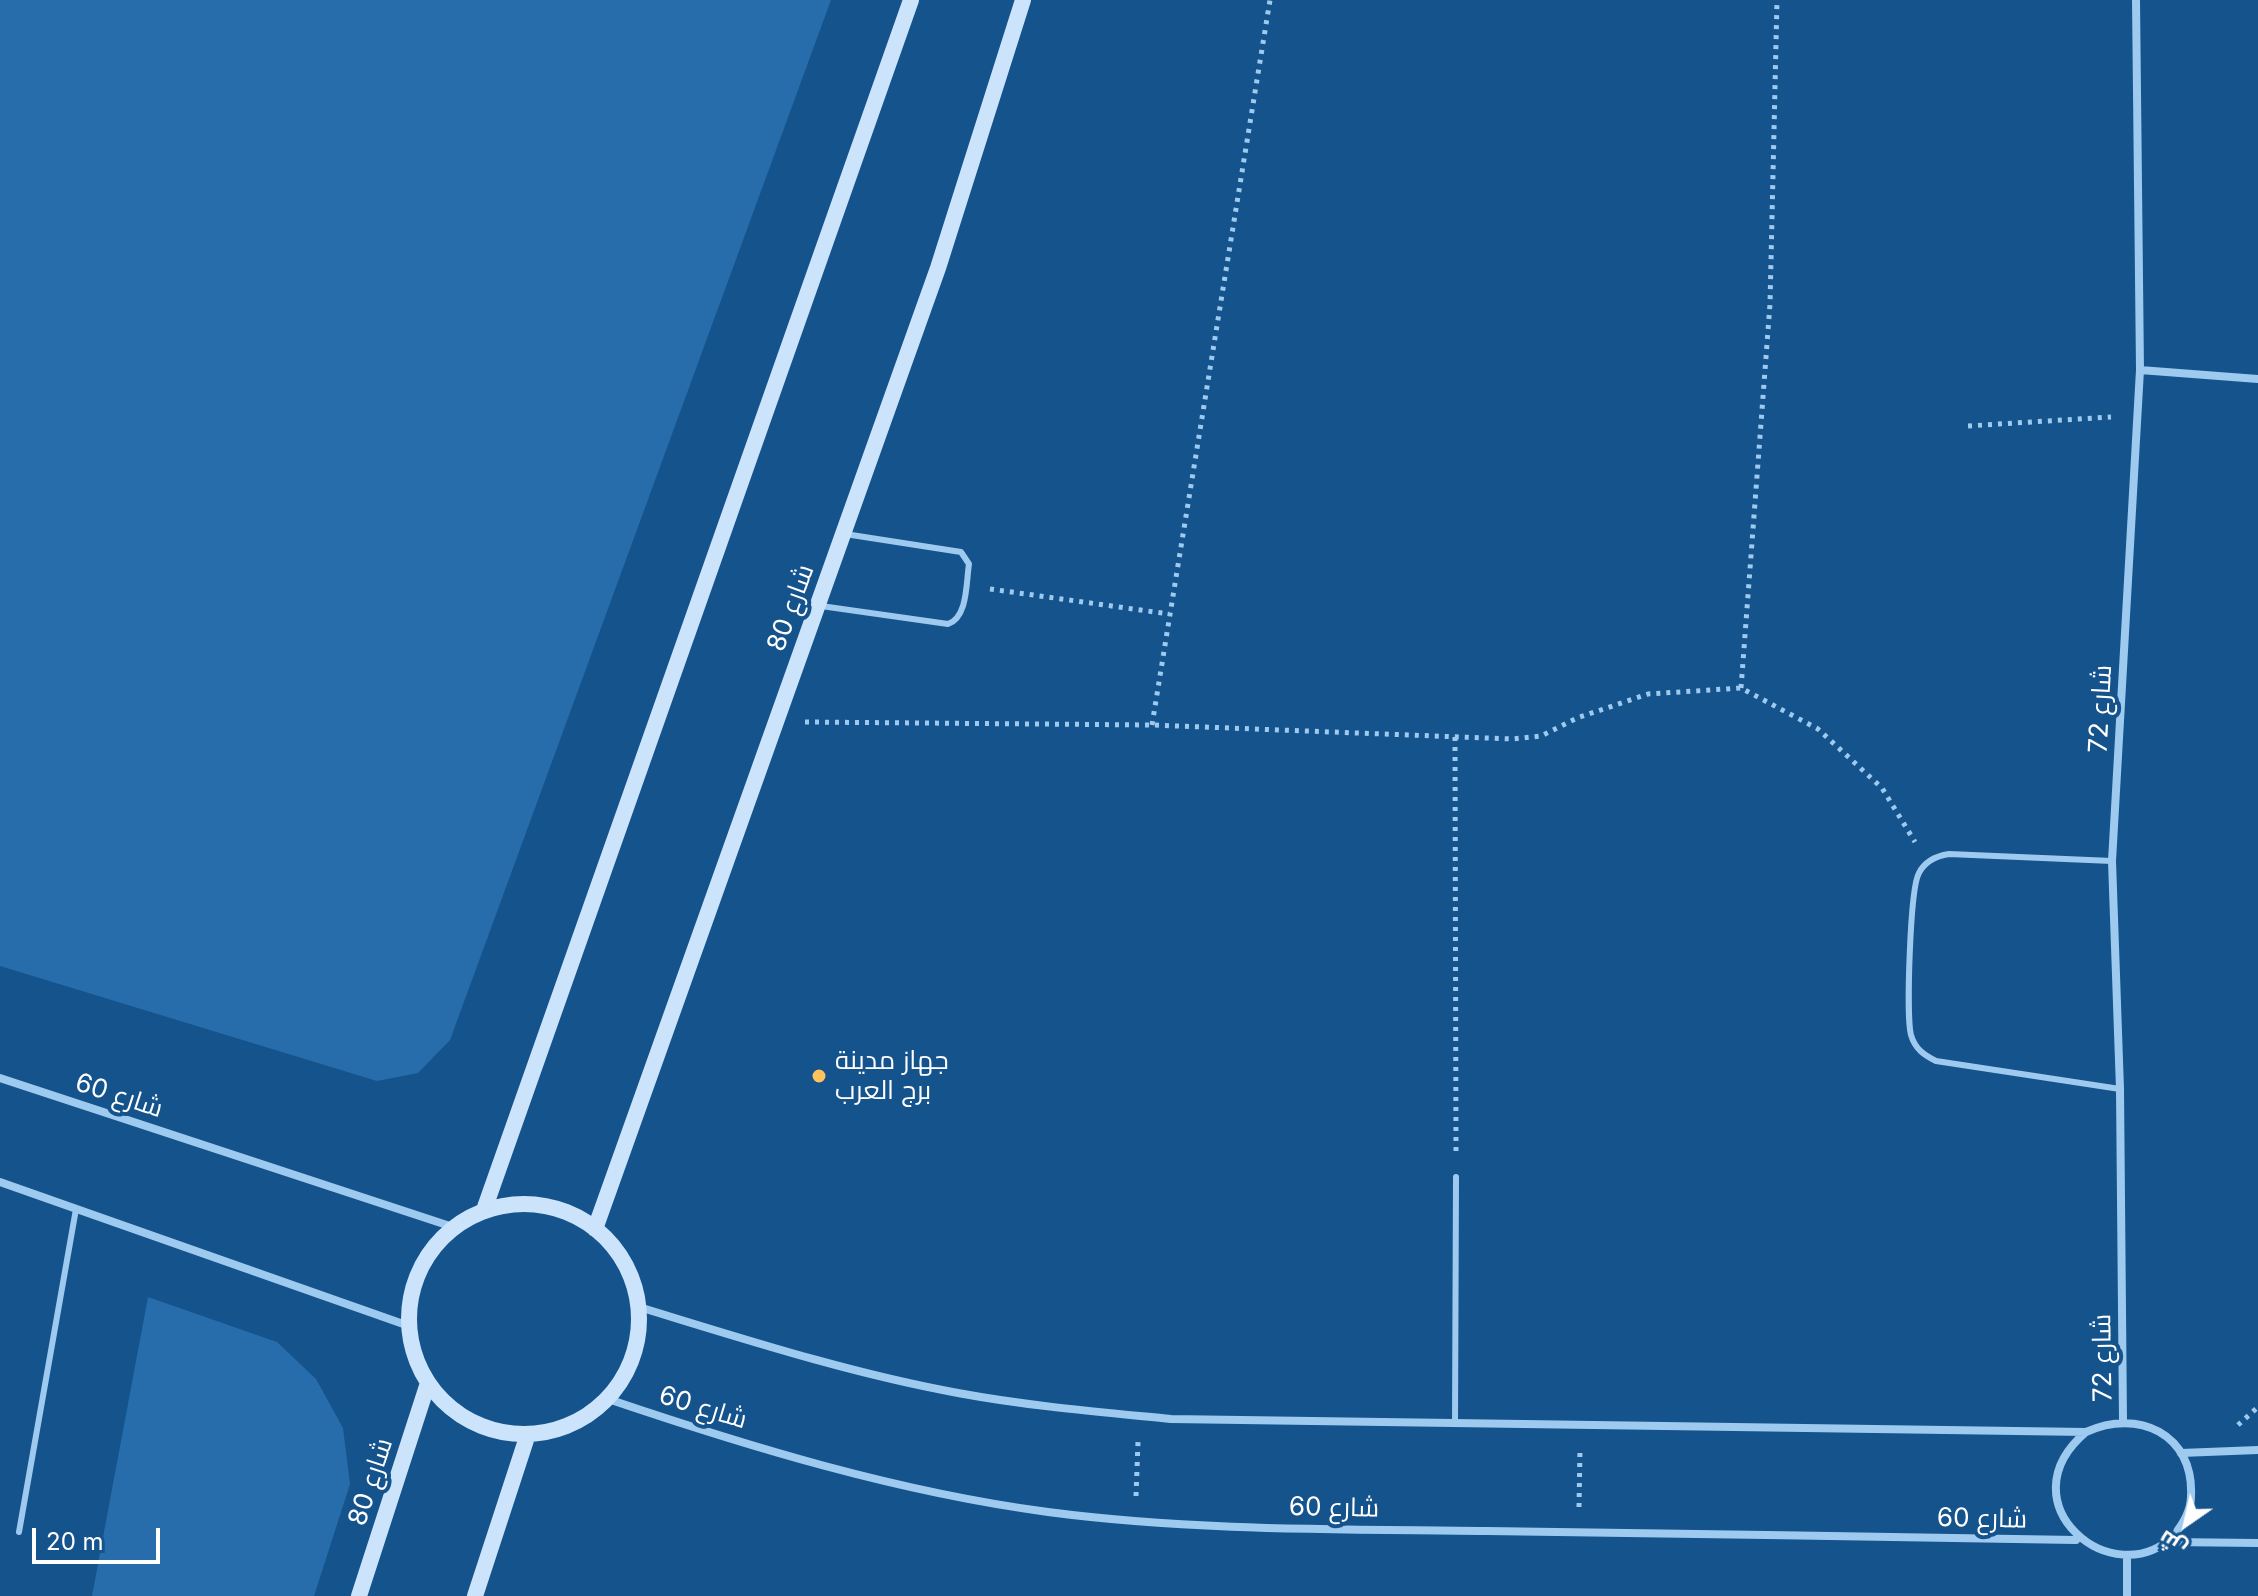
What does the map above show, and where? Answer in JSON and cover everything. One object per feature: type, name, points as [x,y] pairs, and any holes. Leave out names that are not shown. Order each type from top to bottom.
[{"type":"street","points":[[484,1210],[910,0]]},
{"type":"street","name":"شارع 80","points":[[595,1229],[968,178],[1023,0]]},
{"type":"street","name":"شارع 72","points":[[2123,1421],[2120,1089],[2112,861],[2140,370],[2136,0]]},
{"type":"street","points":[[2140,370],[2258,379]]},
{"type":"street","name":"شارع 60","points":[[0,1078],[453,1227]]},
{"type":"street","points":[[0,1182],[409,1326]]},
{"type":"street","points":[[513,1204],[542,1205],[570,1214],[595,1229],[617,1250],[631,1277],[639,1307],[639,1332],[633,1356],[608,1399],[584,1417],[558,1429],[528,1434],[482,1426],[462,1416],[428,1383],[412,1346],[409,1303],[419,1271],[437,1243],[453,1227],[484,1210],[513,1204]]},
{"type":"street","points":[[639,1307],[853,1370],[958,1393],[1139,1416],[2086,1432],[2123,1421],[2146,1425],[2166,1436],[2181,1453],[2191,1475],[2192,1500],[2184,1523],[2168,1542],[2156,1550],[2127,1558],[2109,1557],[2076,1540],[2056,1504],[2055,1483],[2059,1463],[2070,1445],[2086,1432]]},
{"type":"street","name":"شارع 80","points":[[359,1596],[428,1383]]},
{"type":"street","name":"شارع 60","points":[[608,1399],[712,1434],[931,1491],[1046,1511],[1135,1521],[1293,1528],[2076,1540]]},
{"type":"street","points":[[475,1596],[528,1434]]},
{"type":"street","points":[[2181,1453],[2258,1450]]},
{"type":"street","points":[[2168,1542],[2258,1543]]},
{"type":"street","points":[[2127,1558],[2127,1596]]},
{"type":"lane","points":[[817,605],[948,624],[960,616],[968,560],[961,552],[844,534]]},
{"type":"lane","points":[[2112,861],[1949,854],[1928,862],[1920,870],[1914,892],[1909,1024],[1916,1047],[1936,1061],[2120,1089]]},
{"type":"lane","points":[[1455,1423],[1456,1177]]},
{"type":"lane","points":[[19,1532],[76,1209]]},
{"type":"path","points":[[1152,725],[1270,0]]},
{"type":"path","points":[[1741,688],[1770,304],[1777,0]]},
{"type":"path","points":[[1968,426],[2138,415]]},
{"type":"path","points":[[966,586],[1169,614]]},
{"type":"path","points":[[776,721],[1152,725],[1455,737],[1541,736],[1577,718],[1648,694],[1741,688],[1818,729],[1882,788],[1928,862]]},
{"type":"path","points":[[1455,737],[1456,1177]]},
{"type":"path","points":[[1135,1521],[1139,1416]]},
{"type":"path","points":[[1578,1532],[1581,1424]]},
{"type":"shaded area","points":[[0,0],[831,0],[450,1040],[418,1073],[377,1081],[0,966]]},
{"type":"shaded area","points":[[148,1297],[277,1342],[316,1379],[343,1428],[350,1484],[314,1596],[92,1596]]},
{"type":"place","name":"جهاز مدينة برج العرب","points":[[819,1076]]}]
